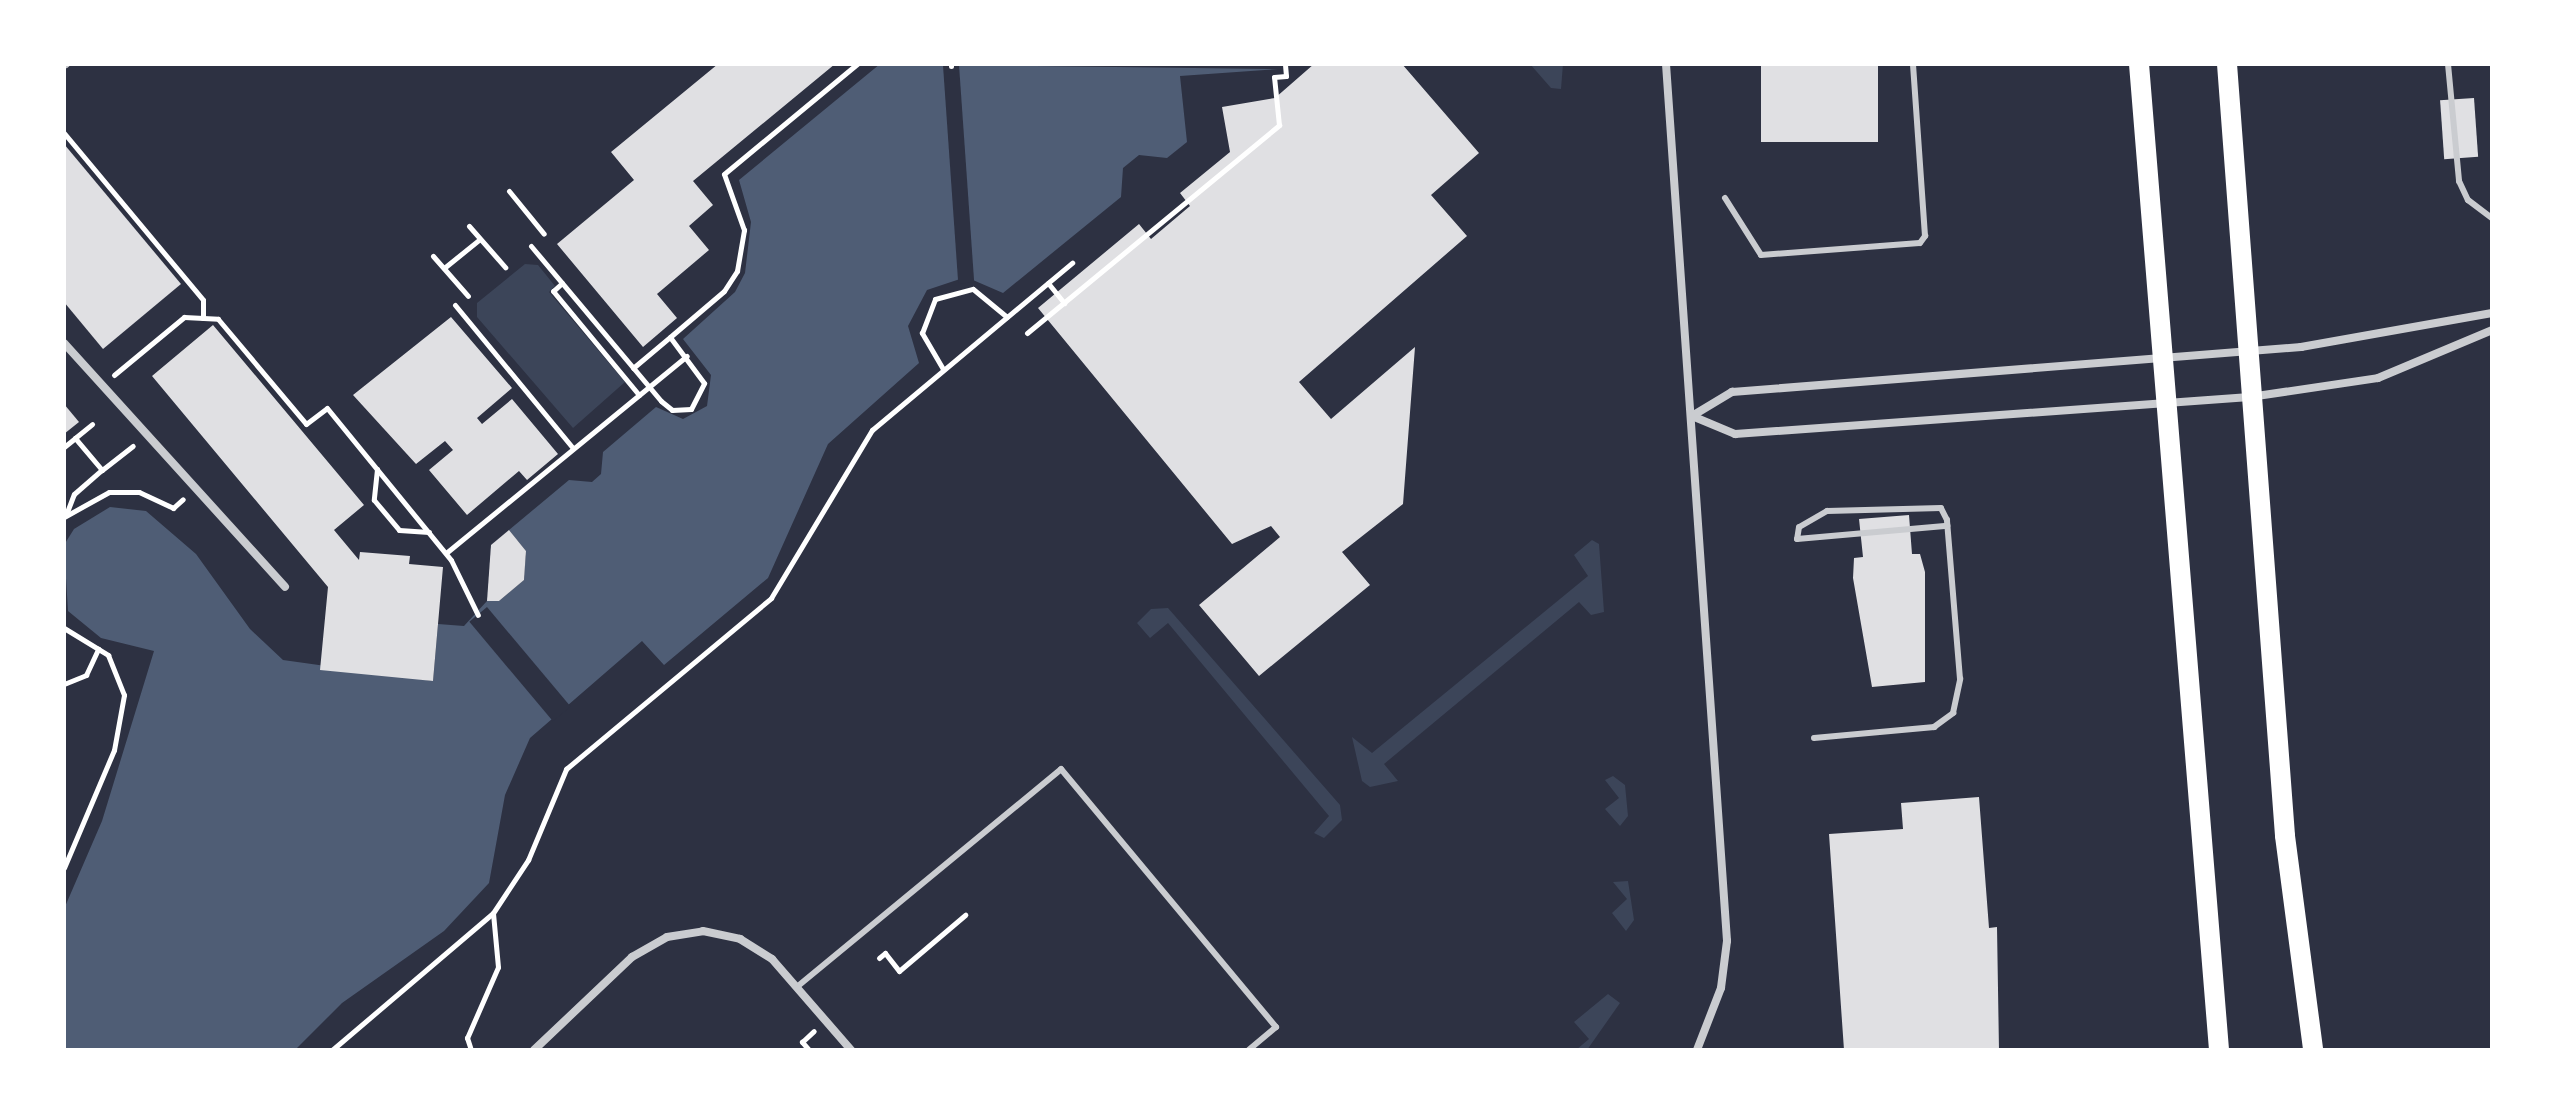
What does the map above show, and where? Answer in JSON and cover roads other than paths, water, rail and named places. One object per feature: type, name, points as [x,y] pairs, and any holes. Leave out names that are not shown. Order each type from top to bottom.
[{"type":"main road","points":[[2139,64],[2219,1050]]},
{"type":"main road","points":[[2227,64],[2285,836],[2313,1050]]},
{"type":"street","points":[[1666,64],[1727,941],[1721,988],[1697,1050]]},
{"type":"street","points":[[1692,416],[1732,392],[2247,352],[2381,337],[2492,313]]},
{"type":"street","points":[[1692,416],[1735,434],[2250,397],[2378,378],[2492,330]]},
{"type":"street","points":[[64,343],[285,587]]},
{"type":"street","points":[[539,1048],[632,957],[667,937],[703,931],[740,939],[798,986],[851,1050]]},
{"type":"lane","points":[[1725,198],[1761,255],[1920,243],[1925,236],[1913,64]]},
{"type":"lane","points":[[2448,64],[2459,181],[2468,200],[2492,218]]},
{"type":"lane","points":[[1814,738],[1925,729],[1953,713],[1960,688],[1947,526],[1944,511],[1926,503],[1820,513],[1802,523],[1797,539],[1947,526]]},
{"type":"lane","points":[[798,986],[1061,769],[1276,1027],[1249,1050]]}]
